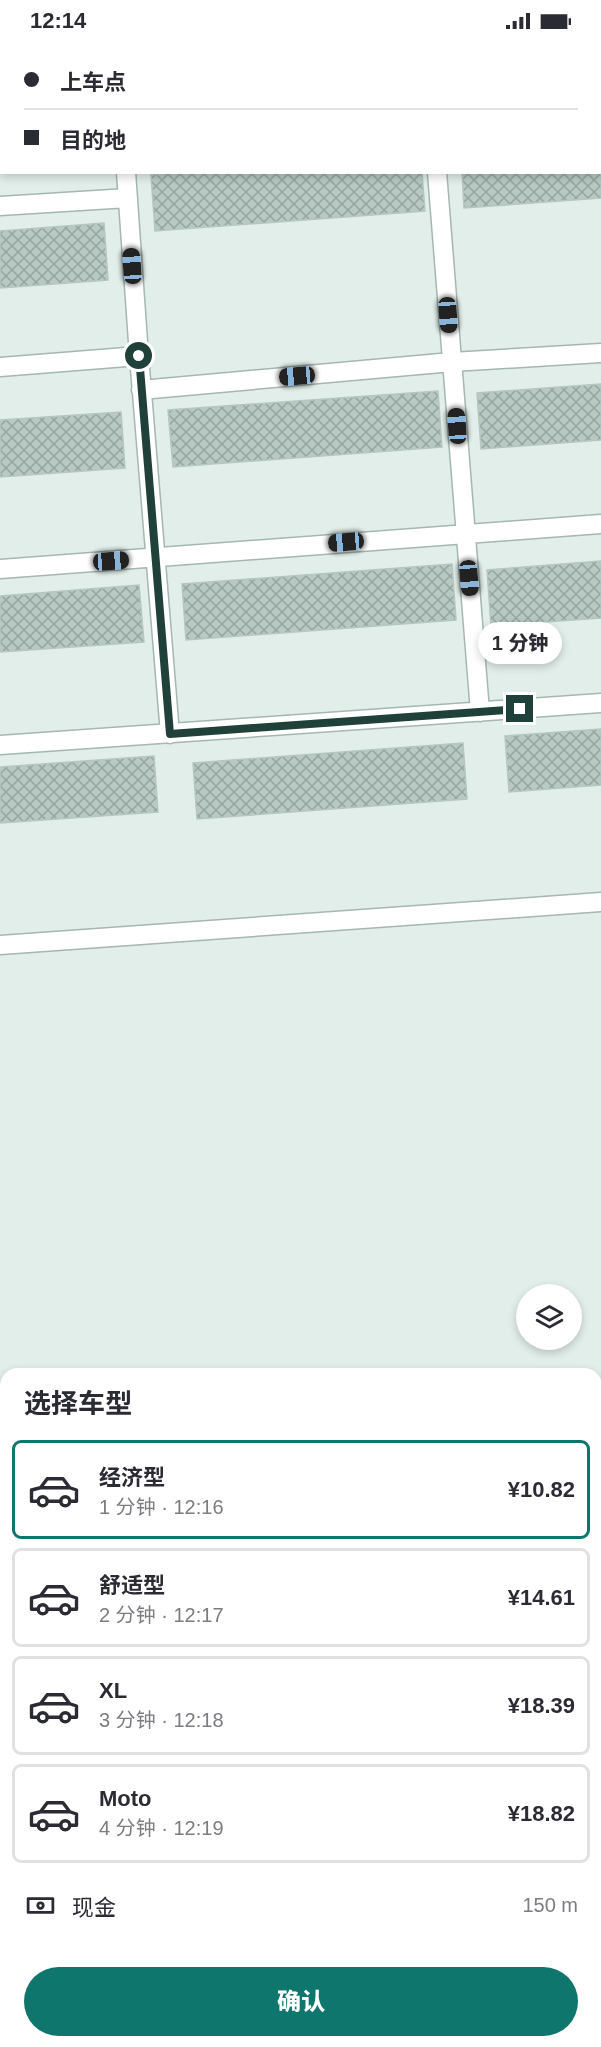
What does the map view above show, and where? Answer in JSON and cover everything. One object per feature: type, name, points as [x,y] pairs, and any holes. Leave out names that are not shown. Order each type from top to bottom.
[{"type":"street","points":[[126,174],[141,390],[170,734]]},
{"type":"street","points":[[437,174],[480,712]]},
{"type":"street","points":[[0,206],[128,198]]},
{"type":"street","points":[[141,390],[452,362],[601,352]]},
{"type":"street","points":[[0,367],[139,356]]},
{"type":"street","points":[[0,569],[601,524]]},
{"type":"street","points":[[0,744],[601,703]]},
{"type":"street","points":[[0,945],[601,902]]},
{"type":"building","points":[[422,174],[425,211],[155,231],[151,175]]},
{"type":"building","points":[[462,174],[601,174],[601,198],[464,208]]},
{"type":"building","points":[[104,223],[108,280],[0,288],[0,231]]},
{"type":"building","points":[[601,384],[601,440],[481,449],[477,393]]},
{"type":"building","points":[[438,391],[442,447],[173,467],[168,410]]},
{"type":"building","points":[[121,412],[125,468],[0,477],[0,420]]},
{"type":"building","points":[[601,561],[601,618],[491,626],[487,570]]},
{"type":"building","points":[[452,564],[456,620],[186,640],[182,584]]},
{"type":"building","points":[[139,585],[144,642],[0,652],[0,596]]},
{"type":"building","points":[[601,729],[601,785],[509,792],[505,736]]},
{"type":"building","points":[[463,743],[467,799],[197,819],[193,763]]},
{"type":"building","points":[[154,756],[158,812],[0,823],[0,767]]},
{"type":"route","points":[[139,356],[170,734],[520,709]]}]
